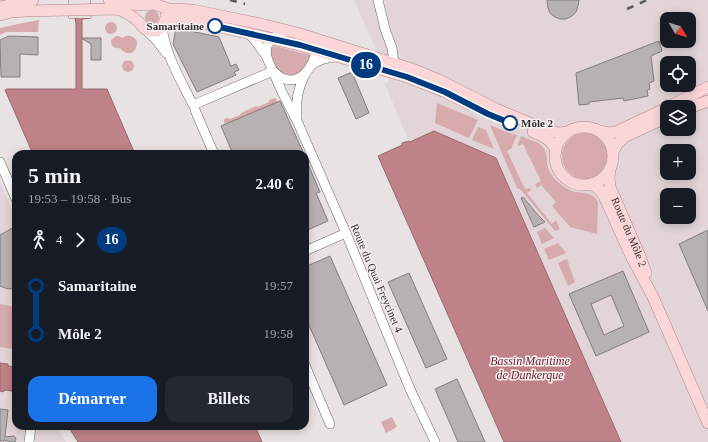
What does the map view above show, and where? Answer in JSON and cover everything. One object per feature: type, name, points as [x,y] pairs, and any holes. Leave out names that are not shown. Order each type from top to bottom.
[{"type":"main road","points":[[0,7],[33,0]]},
{"type":"main road","points":[[109,0],[138,5],[154,4],[169,9],[193,10],[289,31],[313,38],[353,56],[395,68],[428,75],[490,106],[546,130],[555,133],[568,132]]},
{"type":"main road","points":[[143,27],[139,19],[139,13],[142,8],[148,5]]},
{"type":"main road","points":[[159,6],[166,15],[164,24]]},
{"type":"main road","points":[[0,15],[10,12],[25,11],[113,9],[125,12],[132,16],[149,31],[155,31],[174,19],[182,19],[272,38],[340,57],[353,56]]},
{"type":"main road","points":[[395,68],[407,77],[436,88],[495,117],[543,136],[552,142],[556,151]]},
{"type":"main road","points":[[682,100],[708,87]]},
{"type":"main road","points":[[696,105],[708,101]]},
{"type":"main road","points":[[600,132],[616,132],[660,111]]},
{"type":"main road","points":[[613,152],[606,137],[600,132],[591,128],[582,127],[573,129],[560,140],[556,151],[556,163],[560,171],[568,180],[576,183],[591,184],[602,178],[611,167],[613,152],[617,144],[624,137],[660,120]]},
{"type":"main road","name":"Route du Môle 2","points":[[611,167],[609,179],[610,187],[641,259],[653,297]]},
{"type":"main road","name":"Route du Môle 2","points":[[591,184],[599,189],[604,196],[632,258],[653,297],[708,423]]},
{"type":"street","points":[[378,0],[385,29],[392,48],[395,68]]},
{"type":"street","points":[[164,24],[164,37],[169,57]]},
{"type":"street","points":[[143,27],[156,40],[169,57],[212,150]]},
{"type":"street","points":[[267,58],[267,47],[272,38],[278,34],[289,31]]},
{"type":"street","name":"Route du Quai Freycinet 4","points":[[248,33],[267,58],[298,123],[346,233],[410,389],[435,442]]},
{"type":"street","points":[[313,38],[316,43],[316,50]]},
{"type":"street","name":"Route du Quai Freycinet 4","points":[[298,123],[297,95],[299,85],[316,54],[316,50]]},
{"type":"street","points":[[310,66],[317,61],[330,57],[340,57]]},
{"type":"street","points":[[194,108],[273,72],[282,79],[290,80],[299,78],[305,74]]},
{"type":"street","points":[[0,162],[12,189]]},
{"type":"street","points":[[309,249],[346,233]]},
{"type":"street","points":[[309,374],[330,424]]},
{"type":"street","points":[[29,442],[30,430]]},
{"type":"shaded area","points":[[354,0],[708,0],[708,442],[621,442],[496,158],[409,142],[385,84],[389,79]]},
{"type":"shaded area","points":[[149,10],[155,10],[159,14],[159,20],[155,24],[149,24],[145,20],[145,14]]},
{"type":"shaded area","points":[[39,20],[38,32],[6,32],[0,35],[0,28]]},
{"type":"shaded area","points":[[109,22],[113,22],[117,28],[113,34],[109,34],[105,30],[105,26]]},
{"type":"shaded area","points":[[116,36],[122,38],[129,36],[133,37],[137,42],[137,46],[133,52],[126,53],[120,48],[113,47],[111,40]]},
{"type":"shaded area","points":[[275,46],[310,55],[311,57],[303,71],[290,76],[277,70],[270,54],[271,48]]},
{"type":"shaded area","points":[[128,60],[132,62],[134,66],[132,70],[128,72],[124,70],[122,66],[124,62]]},
{"type":"shaded area","points":[[275,98],[278,102],[225,125],[224,119],[230,119],[240,115],[241,113],[256,106],[258,107]]},
{"type":"shaded area","points":[[437,103],[478,120],[469,138],[435,123]]},
{"type":"shaded area","points":[[490,125],[517,135],[512,148],[507,151],[525,189],[530,188],[531,190],[527,193],[552,224],[556,220],[560,229],[555,231],[521,190],[517,188]]},
{"type":"shaded area","points":[[478,127],[486,130],[494,149],[472,140]]},
{"type":"shaded area","points":[[590,133],[594,134],[604,143],[607,147],[607,165],[598,175],[590,179],[580,179],[572,175],[563,165],[562,151],[566,143],[576,134]]},
{"type":"shaded area","points":[[521,136],[537,142],[543,147],[546,153],[549,170],[552,176],[559,183],[572,191],[594,196],[598,203],[597,234],[570,227],[552,206],[556,202],[541,185],[537,188],[535,184],[541,181],[523,144],[518,146]]},
{"type":"shaded area","points":[[0,183],[12,209],[12,430],[58,430],[66,442],[0,442]]},
{"type":"shaded area","points":[[545,228],[554,238],[542,244],[537,232]]},
{"type":"shaded area","points":[[558,243],[566,253],[549,260],[544,249]]},
{"type":"shaded area","points":[[567,259],[575,282],[568,286],[558,263]]},
{"type":"shaded area","points":[[0,304],[12,306],[12,349],[0,347]]},
{"type":"shaded area","points":[[392,417],[397,427],[386,433],[381,422]]},
{"type":"water","points":[[69,0],[90,0],[91,18],[82,19],[82,89],[107,89],[133,150],[31,150],[5,90],[76,89],[76,24],[75,18],[69,18]]},
{"type":"water","name":"Bassin Maritime de Dunkerque","points":[[434,131],[496,158],[621,442],[504,442],[378,156],[402,145],[402,143],[410,142]]},
{"type":"water","points":[[0,363],[8,364],[8,366],[12,366],[12,391],[0,391]]},
{"type":"water","points":[[70,430],[257,430],[262,442],[78,442]]},
{"type":"pier","points":[[69,0],[90,0],[91,18],[69,18]]},
{"type":"building","points":[[547,0],[579,0],[576,12],[572,16],[566,19],[560,19],[550,13]]},
{"type":"building","points":[[176,28],[219,37],[231,66],[236,64],[239,70],[234,72],[236,75],[197,92],[173,44]]},
{"type":"building","points":[[9,36],[38,37],[38,55],[20,54],[20,77],[1,77],[0,40]]},
{"type":"building","points":[[81,38],[101,38],[101,60],[91,60],[91,44]]},
{"type":"building","points":[[659,41],[662,51],[651,56],[654,81],[649,83],[650,89],[647,90],[648,96],[624,101],[623,98],[589,102],[589,104],[579,105],[576,73]]},
{"type":"building","points":[[352,72],[369,113],[356,119],[338,78]]},
{"type":"building","points":[[280,101],[302,150],[231,150],[221,126]]},
{"type":"building","points":[[309,166],[320,192],[316,193],[328,221],[309,229]]},
{"type":"building","points":[[523,197],[545,222],[534,227],[521,198]]},
{"type":"building","points":[[12,228],[12,288],[8,289],[0,286],[0,235]]},
{"type":"building","points":[[708,230],[708,311],[679,244]]},
{"type":"building","points":[[330,256],[387,385],[344,405],[309,325],[309,265]]},
{"type":"building","points":[[623,271],[649,332],[596,356],[569,294]],"holes":[[[611,295],[624,326],[604,335],[591,304]]]},
{"type":"building","points":[[409,273],[447,359],[426,368],[388,282]]},
{"type":"building","points":[[457,379],[485,442],[458,442],[435,389]]},
{"type":"building","points":[[0,409],[8,410],[5,437],[14,436],[16,438],[15,442],[4,440],[0,441]]},
{"type":"railway","points":[[230,0],[245,4]]},
{"type":"railway","points":[[627,9],[647,0]]},
{"type":"bus line","name":"16","points":[[215,26],[300,45],[407,77],[445,92],[488,114],[510,123]]},
{"type":"place","name":"Samaritaine","points":[[215,26]]},
{"type":"place","name":"Môle 2","points":[[510,123]]}]
